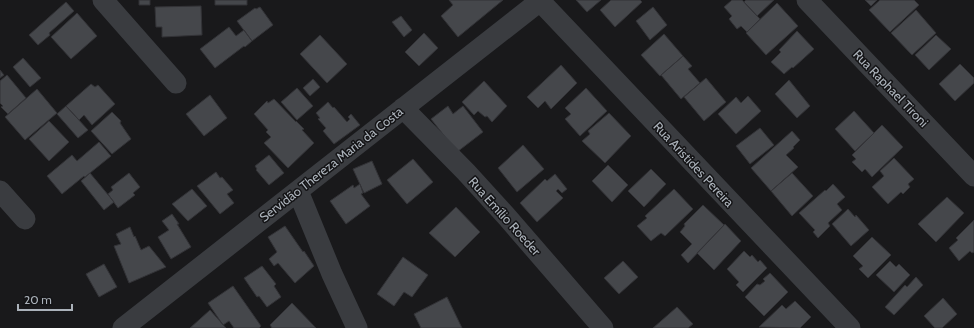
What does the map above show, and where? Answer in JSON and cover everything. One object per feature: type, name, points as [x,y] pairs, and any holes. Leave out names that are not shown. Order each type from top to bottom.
[{"type":"street","points":[[103,0],[176,83]]},
{"type":"street","name":"Servidão Thereza Maria da Costa","points":[[123,328],[539,0]]},
{"type":"street","name":"Rua Aristides Pereira","points":[[539,0],[850,328]]},
{"type":"street","name":"Rua Raphael Tironi","points":[[807,0],[974,176]]},
{"type":"street","name":"Rua Emílio Roeder","points":[[403,108],[485,192],[603,328]]},
{"type":"street","points":[[298,191],[332,274],[357,328]]},
{"type":"street","points":[[0,192],[25,219]]},
{"type":"building","points":[[139,0],[150,0],[150,5],[139,5]]},
{"type":"building","points":[[215,0],[247,0],[247,5],[215,5]]},
{"type":"building","points":[[449,0],[503,0],[458,37],[441,16],[453,5]]},
{"type":"building","points":[[576,0],[601,0],[587,12]]},
{"type":"building","points":[[611,0],[640,0],[642,2],[615,27],[600,10]]},
{"type":"building","points":[[732,0],[742,0],[760,19],[747,32],[741,26],[737,29],[729,19],[732,16],[724,7]]},
{"type":"building","points":[[746,0],[774,0],[757,16],[744,2]]},
{"type":"building","points":[[865,0],[877,0],[871,6]]},
{"type":"building","points":[[880,0],[914,0],[919,5],[890,32],[869,10]]},
{"type":"building","points":[[66,2],[74,11],[38,45],[29,35]]},
{"type":"building","points":[[777,3],[798,26],[766,55],[746,33]]},
{"type":"building","points":[[201,6],[202,35],[162,37],[162,27],[156,27],[155,7]]},
{"type":"building","points":[[260,7],[273,25],[252,41],[237,21],[255,8]]},
{"type":"building","points":[[653,7],[667,25],[650,40],[636,21]]},
{"type":"building","points":[[916,10],[936,33],[912,55],[891,33]]},
{"type":"building","points":[[77,13],[97,36],[71,59],[51,37]]},
{"type":"building","points":[[401,16],[412,30],[404,37],[392,22]]},
{"type":"building","points":[[229,27],[236,36],[244,30],[252,41],[215,68],[200,49]]},
{"type":"building","points":[[797,31],[814,49],[784,74],[771,62],[781,52],[779,50]]},
{"type":"building","points":[[424,33],[438,48],[419,66],[405,52]]},
{"type":"building","points":[[664,34],[683,56],[660,76],[641,55]]},
{"type":"building","points":[[320,35],[347,64],[327,83],[300,54]]},
{"type":"building","points":[[936,35],[951,49],[929,70],[915,55]]},
{"type":"building","points":[[683,56],[692,66],[688,69],[700,83],[681,99],[661,75]]},
{"type":"building","points":[[23,58],[41,78],[30,87],[13,67]]},
{"type":"building","points":[[960,64],[974,78],[974,83],[955,101],[939,84]]},
{"type":"building","points":[[561,65],[577,83],[551,109],[545,101],[538,108],[527,97]]},
{"type":"building","points":[[0,70],[4,75],[0,78]]},
{"type":"building","points":[[7,75],[26,98],[8,114],[1,107],[3,106],[0,103],[0,81]]},
{"type":"building","points":[[706,78],[726,102],[704,121],[684,97]]},
{"type":"building","points":[[313,79],[320,87],[310,96],[303,88]]},
{"type":"building","points":[[789,80],[810,106],[797,118],[775,94]]},
{"type":"building","points":[[484,81],[507,106],[492,122],[487,116],[485,117],[478,111],[474,115],[462,102]]},
{"type":"building","points":[[91,84],[95,87],[98,85],[115,104],[92,125],[84,115],[79,120],[66,106]]},
{"type":"building","points":[[297,88],[313,106],[297,120],[281,102]]},
{"type":"building","points":[[586,88],[607,111],[580,136],[565,119],[571,114],[565,108]]},
{"type":"building","points":[[37,89],[57,113],[25,140],[5,117]]},
{"type":"building","points":[[210,95],[227,118],[204,136],[186,114]]},
{"type":"building","points":[[748,96],[761,111],[736,134],[718,114],[736,97],[741,103]]},
{"type":"building","points":[[274,99],[304,129],[302,130],[314,143],[288,168],[264,143],[271,137],[266,132],[268,130],[254,114],[267,101],[268,103]]},
{"type":"building","points":[[328,102],[347,122],[350,119],[348,117],[351,114],[360,125],[334,144],[323,131],[326,128],[318,119],[320,118],[316,113]]},
{"type":"building","points":[[66,106],[88,130],[78,138],[57,114]]},
{"type":"building","points":[[448,106],[453,114],[463,106],[483,132],[457,152],[431,119]]},
{"type":"building","points":[[854,111],[874,133],[855,151],[835,129]]},
{"type":"building","points":[[112,112],[121,121],[120,123],[131,139],[112,154],[91,131]]},
{"type":"building","points":[[609,113],[631,136],[605,163],[582,141],[590,134],[588,131]]},
{"type":"building","points":[[49,121],[69,142],[49,161],[29,139]]},
{"type":"building","points":[[882,125],[903,147],[872,177],[865,169],[862,172],[852,162],[856,159],[852,155]]},
{"type":"building","points":[[760,128],[774,145],[750,164],[736,146]]},
{"type":"building","points":[[792,131],[800,140],[786,155],[798,167],[771,191],[751,168]]},
{"type":"building","points":[[99,142],[111,156],[62,194],[47,176],[72,155],[77,161]]},
{"type":"building","points":[[523,145],[544,169],[517,192],[498,168]]},
{"type":"building","points":[[269,155],[284,173],[269,185],[256,170],[257,169],[255,166]]},
{"type":"building","points":[[894,158],[914,179],[908,184],[910,187],[903,194],[901,192],[888,204],[872,187],[884,176],[880,171]]},
{"type":"building","points":[[413,159],[433,182],[407,204],[387,180]]},
{"type":"building","points":[[372,161],[382,184],[364,193],[353,169]]},
{"type":"building","points":[[608,165],[628,185],[612,202],[592,181]]},
{"type":"building","points":[[651,169],[666,184],[644,207],[628,191]]},
{"type":"building","points":[[216,172],[220,178],[222,177],[233,190],[227,194],[234,203],[220,214],[197,186]]},
{"type":"building","points":[[90,173],[114,202],[104,210],[81,181]]},
{"type":"building","points":[[129,173],[140,187],[133,193],[135,195],[118,208],[108,194],[113,190],[111,187]]},
{"type":"building","points":[[792,173],[813,196],[792,216],[771,191]]},
{"type":"building","points":[[555,174],[567,189],[562,193],[558,189],[556,191],[563,198],[537,222],[520,203],[545,179],[547,181]]},
{"type":"building","points":[[360,184],[363,193],[361,194],[370,206],[346,224],[330,201],[353,185],[354,188]]},
{"type":"building","points":[[833,184],[845,197],[837,204],[842,210],[828,223],[830,226],[818,238],[813,232],[815,230],[799,213]]},
{"type":"building","points":[[192,189],[207,206],[188,221],[172,204]]},
{"type":"building","points":[[674,189],[693,209],[665,236],[661,233],[651,241],[637,226],[647,218],[645,216]]},
{"type":"building","points":[[947,197],[964,213],[936,242],[918,224]]},
{"type":"building","points":[[703,205],[724,225],[688,263],[681,255],[692,244],[680,232],[685,226],[684,224]]},
{"type":"building","points":[[456,207],[480,232],[455,257],[429,233]]},
{"type":"building","points":[[848,209],[855,217],[856,215],[869,230],[851,246],[832,224]]},
{"type":"building","points":[[172,214],[191,247],[171,259],[158,237],[169,230],[162,221]]},
{"type":"building","points":[[974,220],[974,252],[972,253],[970,251],[959,261],[949,248],[958,240],[956,238]]},
{"type":"building","points":[[725,224],[741,241],[714,270],[697,253]]},
{"type":"building","points":[[285,226],[314,266],[295,283],[278,263],[274,266],[269,259],[277,252],[268,237]]},
{"type":"building","points":[[130,227],[141,250],[149,246],[166,267],[129,283],[114,246],[121,244],[116,234]]},
{"type":"building","points":[[872,237],[891,255],[868,278],[859,269],[863,266],[853,256]]},
{"type":"building","points":[[744,251],[750,257],[752,255],[758,262],[760,260],[767,268],[743,292],[736,285],[739,282],[727,269]]},
{"type":"building","points":[[403,257],[428,275],[412,297],[404,292],[394,306],[377,294]]},
{"type":"building","points":[[623,261],[638,277],[619,294],[604,278]]},
{"type":"building","points":[[890,261],[896,267],[899,264],[910,275],[894,292],[876,275]]},
{"type":"building","points":[[104,264],[117,287],[99,297],[86,274]]},
{"type":"building","points":[[262,266],[276,284],[274,286],[281,297],[267,307],[259,296],[257,297],[244,278]]},
{"type":"building","points":[[770,273],[788,292],[764,316],[745,297],[757,284],[760,285],[765,281],[763,279]]},
{"type":"building","points":[[916,277],[923,285],[894,315],[885,307],[905,285],[907,287]]},
{"type":"building","points":[[233,286],[261,326],[259,328],[234,328],[229,321],[223,325],[208,303]]},
{"type":"building","points":[[447,297],[462,328],[421,328],[414,314]]},
{"type":"building","points":[[943,298],[957,314],[942,328],[935,328],[924,316]]},
{"type":"building","points":[[795,301],[811,317],[800,328],[759,327],[782,305],[786,309]]},
{"type":"building","points":[[292,303],[316,328],[272,328],[270,325]]},
{"type":"building","points":[[677,307],[693,324],[688,328],[653,328]]},
{"type":"building","points":[[210,310],[226,328],[190,328]]}]
